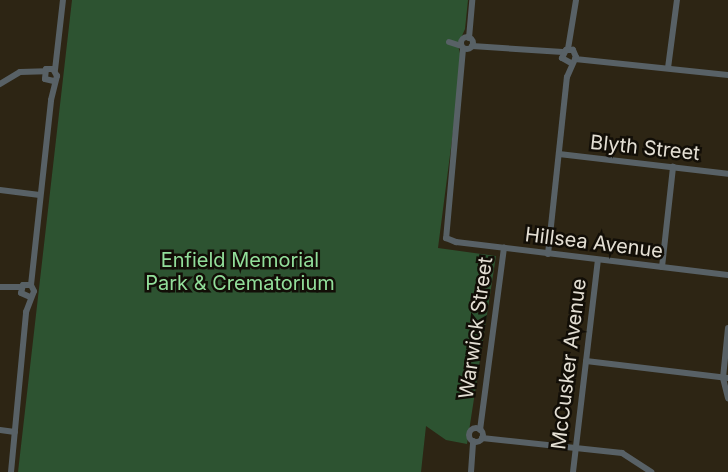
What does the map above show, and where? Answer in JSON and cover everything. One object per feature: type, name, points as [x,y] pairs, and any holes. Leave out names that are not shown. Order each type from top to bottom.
[{"type":"street","points":[[11,472],[26,312],[26,290],[31,271],[51,100],[49,74],[57,47],[63,0]]},
{"type":"street","points":[[472,0],[467,43],[728,75]]},
{"type":"street","points":[[548,254],[576,0]]},
{"type":"street","points":[[668,68],[677,0]]},
{"type":"street","name":"Hillsea Avenue","points":[[467,43],[444,232],[446,238],[456,242],[728,276]]},
{"type":"street","points":[[0,84],[20,72],[49,74]]},
{"type":"street","name":"Blyth Street","points":[[559,154],[728,174]]},
{"type":"street","points":[[662,267],[673,167]]},
{"type":"street","points":[[0,190],[40,195]]},
{"type":"street","name":"Warwick Street","points":[[471,469],[478,436],[504,248]]},
{"type":"street","name":"McCusker Avenue","points":[[573,472],[598,260]]},
{"type":"street","points":[[0,287],[26,290]]},
{"type":"street","points":[[728,328],[725,378],[728,398]]},
{"type":"street","points":[[586,361],[725,378]]},
{"type":"street","points":[[0,430],[15,432]]},
{"type":"street","points":[[478,436],[622,453],[651,472]]},
{"type":"green space","name":"Enfield Memorial Park & Crematorium","points":[[72,0],[468,0],[465,29],[458,45],[462,62],[438,248],[496,256],[467,444],[446,440],[426,426],[421,472],[18,472]]}]
